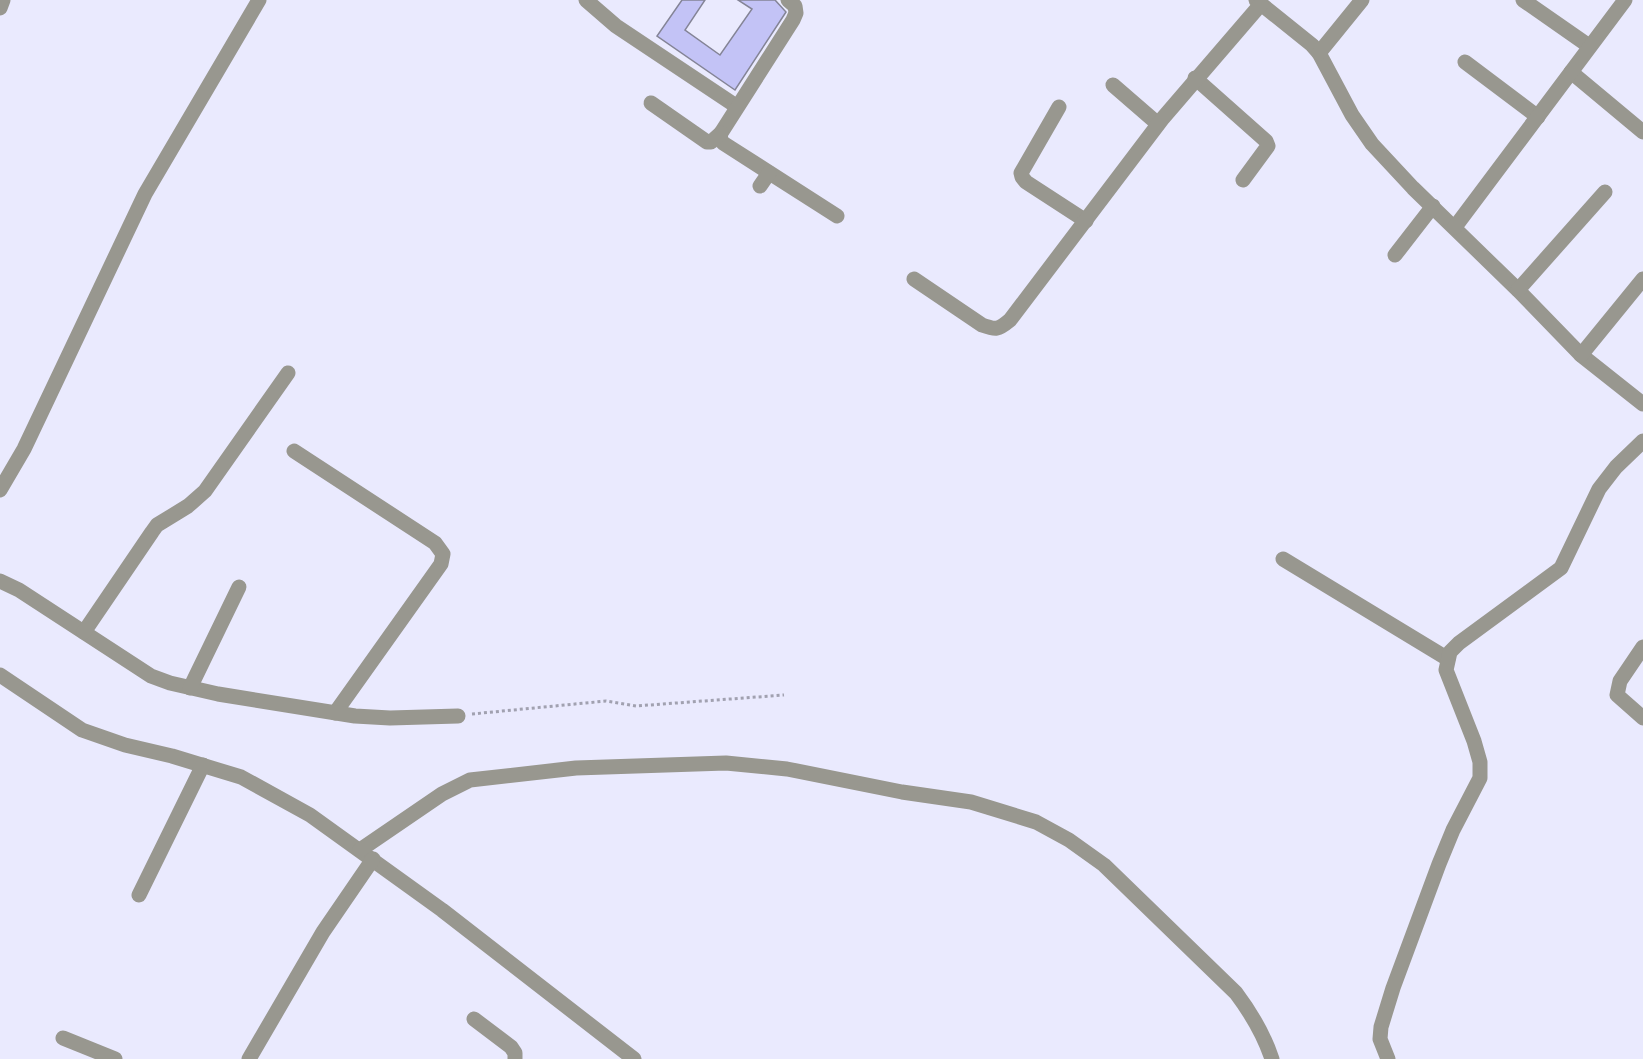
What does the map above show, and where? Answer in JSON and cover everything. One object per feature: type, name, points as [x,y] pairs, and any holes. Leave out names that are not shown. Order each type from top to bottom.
[{"type":"street","points":[[0,8],[3,0]]},
{"type":"street","points":[[0,490],[24,449],[146,194],[259,0]]},
{"type":"street","points":[[586,0],[625,33],[736,106]]},
{"type":"street","points":[[651,103],[707,142],[711,142],[721,133],[736,106],[793,20],[796,13],[795,6],[788,0]]},
{"type":"street","points":[[1318,53],[1362,0]]},
{"type":"street","points":[[1522,0],[1589,46]]},
{"type":"street","points":[[914,279],[982,325],[1000,329],[1010,320],[1158,124],[1258,2],[1312,45],[1352,115],[1372,144],[1581,355],[1643,404]]},
{"type":"street","points":[[1455,227],[1571,72],[1619,2]]},
{"type":"street","points":[[1465,62],[1538,117]]},
{"type":"street","points":[[1571,72],[1643,132]]},
{"type":"street","points":[[1195,78],[1266,141],[1268,146],[1243,180]]},
{"type":"street","points":[[1113,85],[1158,124]]},
{"type":"street","points":[[1059,107],[1022,173],[1022,177],[1026,182],[1086,221]]},
{"type":"street","points":[[721,133],[720,138],[723,143],[769,173],[817,212],[837,216]]},
{"type":"street","points":[[760,186],[769,173]]},
{"type":"street","points":[[1518,290],[1605,192]]},
{"type":"street","points":[[1395,255],[1433,206]]},
{"type":"street","points":[[1581,355],[1643,279]]},
{"type":"street","points":[[84,632],[157,525],[188,506],[205,491],[288,373]]},
{"type":"street","points":[[1388,1059],[1380,1039],[1381,1027],[1393,988],[1453,830],[1480,778],[1477,751],[1446,670],[1450,652],[1561,568],[1599,489],[1616,467],[1643,441]]},
{"type":"street","points":[[294,451],[435,543],[444,554],[441,564],[335,713]]},
{"type":"street","points":[[1283,560],[1448,659]]},
{"type":"street","points":[[0,580],[151,676],[190,688],[355,716],[390,718],[458,716]]},
{"type":"street","points":[[190,688],[239,587]]},
{"type":"street","points":[[1643,647],[1620,681],[1617,695],[1643,718]]},
{"type":"street","points":[[0,675],[82,730],[125,745],[241,777],[310,815],[442,910],[634,1059]]},
{"type":"street","points":[[360,850],[441,794],[470,780],[576,768],[726,763],[756,765],[902,792],[971,802],[1036,822],[1070,840],[1104,866],[1236,993],[1250,1012],[1268,1046],[1272,1059]]},
{"type":"street","points":[[140,896],[203,765]]},
{"type":"street","points":[[249,1059],[323,932],[373,860]]},
{"type":"street","points":[[474,1019],[511,1047],[515,1053],[515,1059]]},
{"type":"street","points":[[63,1038],[115,1059]]},
{"type":"path","points":[[458,716],[606,700],[636,706],[784,695]]},
{"type":"building","points":[[682,0],[705,0],[685,30],[720,55],[752,9],[738,0],[775,0],[786,12],[735,90],[657,36]]}]
